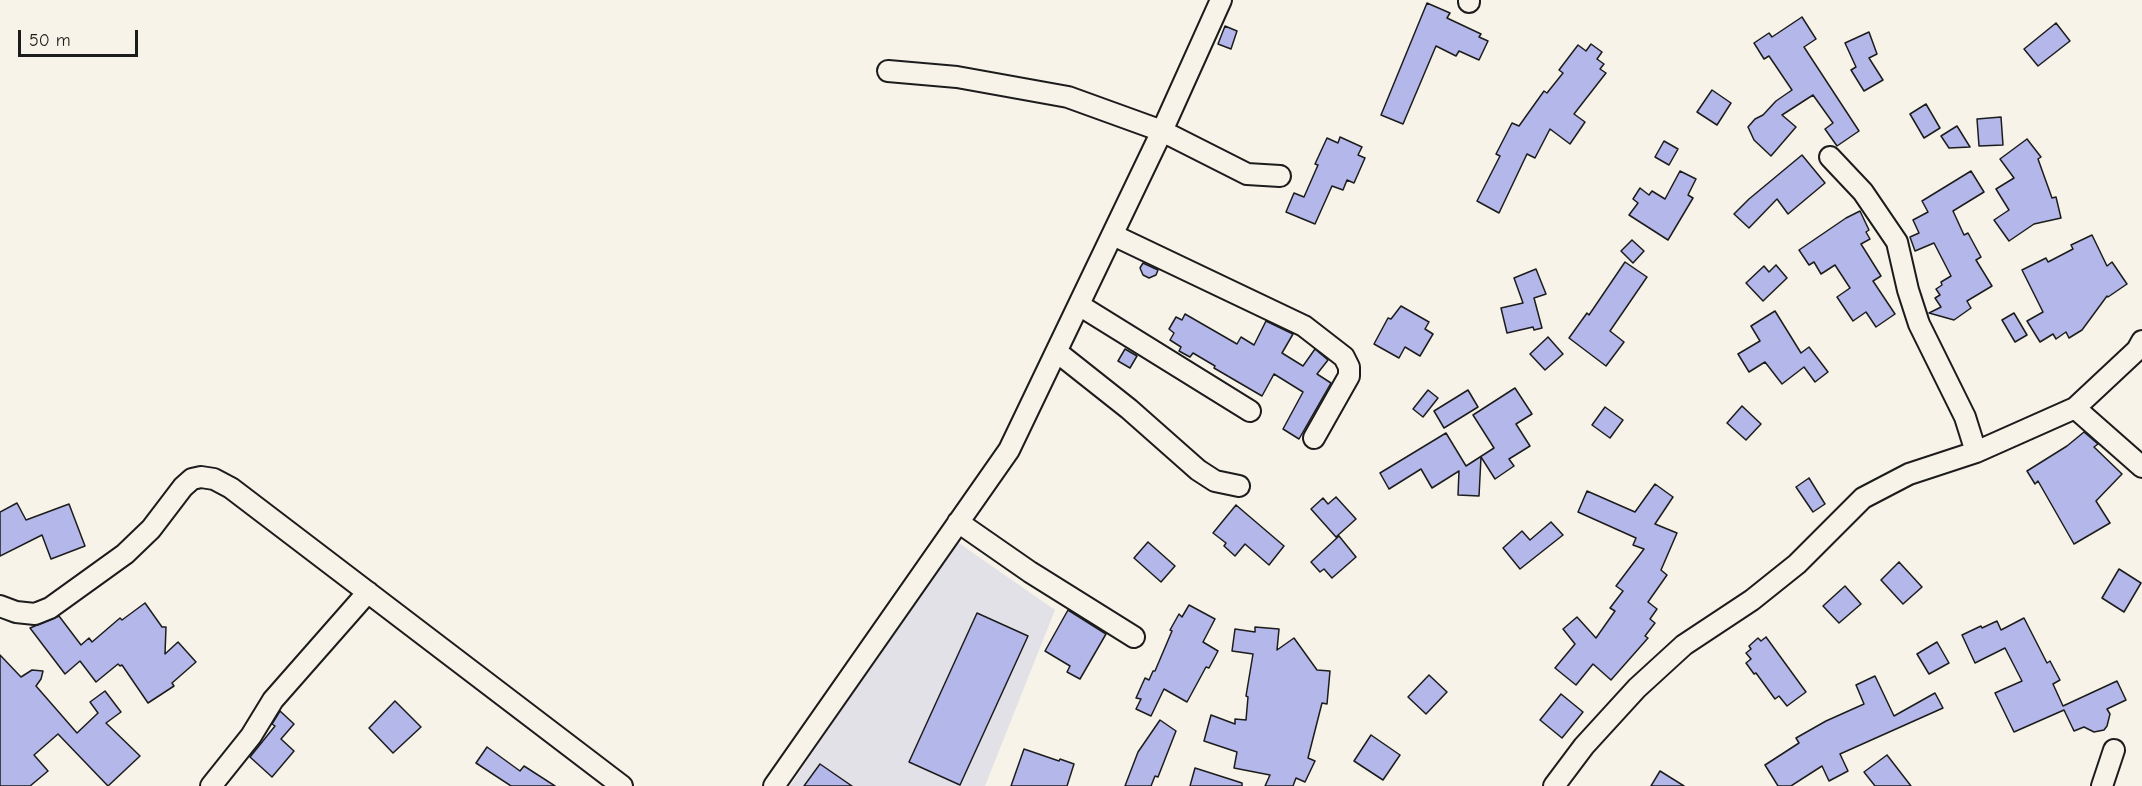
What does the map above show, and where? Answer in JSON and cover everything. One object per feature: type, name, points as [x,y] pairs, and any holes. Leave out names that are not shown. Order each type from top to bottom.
[{"type":"street","points":[[774,786],[1009,450],[1162,131],[1221,0]]},
{"type":"street","points":[[888,71],[957,77],[1068,97],[1162,131],[1247,174],[1280,176]]},
{"type":"street","points":[[1830,157],[1863,192],[1897,242],[1908,290],[1919,324],[1965,417],[1976,452]]},
{"type":"street","points":[[1113,235],[1296,322],[1344,357],[1349,367],[1349,376],[1314,438]]},
{"type":"street","points":[[1079,305],[1250,411]]},
{"type":"street","points":[[1554,786],[1584,746],[1637,688],[1684,645],[1752,600],[1797,564],[1863,498],[1909,474],[1976,452],[2075,408],[2137,350],[2142,341]]},
{"type":"street","points":[[1057,352],[1130,409],[1198,470],[1215,481],[1239,486]]},
{"type":"street","points":[[2075,408],[2142,467]]},
{"type":"street","points":[[0,606],[15,612],[35,614],[50,608],[125,554],[151,529],[183,487],[192,479],[201,477],[214,479],[231,488],[622,786]]},
{"type":"street","points":[[958,522],[1030,572],[1134,637]]},
{"type":"street","points":[[211,786],[251,736],[273,700],[368,592]]},
{"type":"street","points":[[2102,786],[2114,750]]},
{"type":"shaded area","points":[[956,541],[1055,610],[985,786],[790,786]]},
{"type":"building","points":[[1427,3],[1450,13],[1447,18],[1481,34],[1479,37],[1488,41],[1479,60],[1459,51],[1456,56],[1436,46],[1403,124],[1381,115]]},
{"type":"building","points":[[1802,17],[1816,39],[1804,47],[1859,131],[1837,146],[1825,129],[1833,123],[1813,95],[1782,115],[1796,127],[1771,156],[1754,140],[1748,127],[1776,101],[1792,90],[1769,56],[1764,59],[1754,43],[1769,33],[1772,37]]},
{"type":"building","points":[[2056,23],[2070,41],[2038,66],[2024,49]]},
{"type":"building","points":[[1225,26],[1237,31],[1231,49],[1218,44]]},
{"type":"building","points":[[1869,32],[1877,54],[1869,58],[1883,80],[1864,91],[1851,70],[1856,67],[1845,43]]},
{"type":"building","points":[[1591,44],[1602,52],[1597,59],[1604,64],[1600,69],[1606,73],[1574,114],[1585,122],[1570,144],[1550,129],[1535,158],[1527,154],[1499,213],[1477,201],[1500,156],[1496,154],[1512,123],[1519,126],[1544,91],[1547,93],[1563,73],[1559,70],[1578,45],[1586,51]]},
{"type":"building","points":[[1712,90],[1731,103],[1717,125],[1697,112]]},
{"type":"building","points":[[1926,104],[1940,128],[1924,138],[1910,114]]},
{"type":"building","points":[[2001,117],[2003,145],[1979,146],[1977,119]]},
{"type":"building","points":[[1957,126],[1970,147],[1949,148],[1941,136]]},
{"type":"building","points":[[1340,137],[1362,147],[1358,155],[1365,158],[1354,183],[1347,180],[1343,190],[1332,186],[1315,224],[1286,212],[1294,193],[1304,197],[1327,138],[1338,143]]},
{"type":"building","points":[[2027,139],[2041,157],[2038,159],[2052,198],[2056,197],[2061,218],[2034,224],[2009,241],[1994,220],[2009,210],[1996,189],[2014,178],[2000,159]]},
{"type":"building","points":[[1664,141],[1678,149],[1669,165],[1655,157]]},
{"type":"building","points":[[1802,155],[1825,183],[1788,214],[1777,199],[1749,228],[1734,214]]},
{"type":"building","points":[[1680,171],[1696,179],[1688,195],[1693,198],[1668,240],[1629,215],[1638,203],[1633,199],[1640,188],[1649,195],[1652,191],[1665,199]]},
{"type":"building","points":[[1971,171],[1984,192],[1953,211],[1964,235],[1968,233],[1981,257],[1976,260],[1992,286],[1967,301],[1971,308],[1954,320],[1929,313],[1941,307],[1935,298],[1940,295],[1936,289],[1942,285],[1941,282],[1951,276],[1934,243],[1915,251],[1910,237],[1919,233],[1913,220],[1928,212],[1922,201]]},
{"type":"building","points":[[1860,211],[1869,230],[1866,232],[1870,239],[1861,244],[1881,276],[1873,281],[1895,314],[1876,327],[1866,312],[1853,321],[1837,297],[1850,288],[1835,265],[1821,274],[1814,262],[1809,265],[1799,250]]},
{"type":"building","points":[[2092,235],[2107,266],[2112,262],[2127,284],[2107,296],[2082,330],[2069,338],[2066,332],[2056,339],[2053,334],[2040,342],[2027,321],[2043,312],[2022,270],[2046,258],[2048,262],[2073,249],[2071,245]]},
{"type":"building","points":[[1632,240],[1644,251],[1633,263],[1621,251]]},
{"type":"building","points":[[1625,262],[1647,277],[1610,331],[1624,342],[1606,366],[1569,338],[1587,313],[1589,315]]},
{"type":"building","points":[[1143,263],[1158,270],[1156,275],[1149,278],[1143,275],[1140,268]]},
{"type":"building","points":[[1776,265],[1787,278],[1763,301],[1746,283],[1764,266],[1769,272]]},
{"type":"building","points":[[1536,269],[1546,294],[1534,298],[1542,328],[1534,330],[1533,327],[1507,333],[1501,308],[1523,303],[1514,278]]},
{"type":"building","points":[[1401,306],[1429,322],[1425,329],[1433,334],[1420,356],[1405,347],[1399,358],[1374,344],[1388,318],[1391,319]]},
{"type":"building","points":[[1775,311],[1801,353],[1809,347],[1828,372],[1815,382],[1804,367],[1782,384],[1765,362],[1749,372],[1738,354],[1760,341],[1751,326]]},
{"type":"building","points":[[2014,313],[2027,335],[2015,342],[2002,320]]},
{"type":"building","points":[[1185,314],[1237,344],[1241,337],[1254,345],[1266,321],[1293,334],[1282,353],[1303,366],[1315,349],[1328,360],[1317,374],[1331,383],[1299,439],[1283,429],[1303,392],[1274,374],[1262,396],[1193,353],[1190,357],[1179,351],[1181,347],[1170,340],[1174,333],[1169,329],[1176,317],[1182,320]]},
{"type":"building","points":[[1548,337],[1563,354],[1545,370],[1530,354]]},
{"type":"building","points":[[1125,349],[1137,356],[1130,368],[1118,361]]},
{"type":"building","points":[[1515,388],[1532,414],[1516,424],[1530,446],[1509,459],[1514,466],[1495,479],[1481,457],[1479,496],[1458,495],[1459,471],[1432,488],[1421,469],[1389,489],[1380,473],[1446,433],[1466,466],[1494,448],[1473,415]]},
{"type":"building","points":[[1428,390],[1438,398],[1423,417],[1413,409]]},
{"type":"building","points":[[1468,390],[1478,407],[1444,428],[1434,411]]},
{"type":"building","points":[[1742,406],[1761,424],[1746,440],[1727,423]]},
{"type":"building","points":[[1605,407],[1623,420],[1610,438],[1592,425]]},
{"type":"building","points":[[2084,432],[2098,444],[2094,447],[2122,474],[2096,501],[2110,523],[2074,544],[2038,481],[2035,484],[2027,471],[2067,446]]},
{"type":"building","points":[[1809,478],[1825,504],[1813,512],[1796,487]]},
{"type":"building","points":[[1655,484],[1673,497],[1655,524],[1677,533],[1661,570],[1667,575],[1648,602],[1657,609],[1650,619],[1655,623],[1645,636],[1648,638],[1611,680],[1593,664],[1576,685],[1555,668],[1575,644],[1563,629],[1577,617],[1596,638],[1615,611],[1610,608],[1623,591],[1616,586],[1644,549],[1633,545],[1636,538],[1578,512],[1587,491],[1635,512]]},
{"type":"building","points":[[1336,497],[1356,519],[1336,537],[1311,509],[1323,498],[1328,504]]},
{"type":"building","points":[[17,503],[26,520],[69,504],[85,546],[51,559],[42,535],[0,556],[0,512]]},
{"type":"building","points":[[1236,505],[1284,546],[1269,565],[1245,544],[1235,556],[1224,546],[1226,543],[1213,533]]},
{"type":"building","points":[[1551,522],[1563,535],[1520,569],[1503,548],[1522,531],[1530,540]]},
{"type":"building","points":[[1339,536],[1356,557],[1332,578],[1324,569],[1320,572],[1311,562]]},
{"type":"building","points":[[1148,542],[1175,566],[1161,582],[1134,558]]},
{"type":"building","points":[[1899,562],[1922,587],[1903,604],[1881,580]]},
{"type":"building","points":[[2119,569],[2141,583],[2124,612],[2102,598]]},
{"type":"building","points":[[1845,586],[1861,604],[1839,623],[1823,606]]},
{"type":"building","points":[[145,603],[162,627],[166,627],[165,654],[178,642],[196,662],[172,683],[174,686],[148,703],[122,665],[118,664],[96,682],[80,661],[65,674],[30,628],[59,616],[81,645],[89,638],[92,642],[120,618],[122,620]]},
{"type":"building","points":[[1189,605],[1215,619],[1203,642],[1218,651],[1209,668],[1206,667],[1187,702],[1164,689],[1151,716],[1136,709],[1141,699],[1136,698],[1145,678],[1149,680],[1155,671],[1172,631],[1170,630],[1179,614],[1182,617]]},
{"type":"building","points":[[1068,610],[1106,634],[1080,679],[1067,672],[1070,666],[1045,651]]},
{"type":"building","points":[[977,613],[1028,636],[960,785],[909,762]]},
{"type":"building","points":[[2024,618],[2047,663],[2050,661],[2060,680],[2053,684],[2063,706],[2117,681],[2126,700],[2107,709],[2110,714],[2104,730],[2094,732],[2084,727],[2074,731],[2064,710],[2014,732],[1995,693],[2022,681],[2005,648],[1975,663],[1962,635],[1997,621],[2001,630]]},
{"type":"building","points":[[1255,627],[1279,629],[1277,650],[1294,638],[1317,670],[1330,671],[1327,704],[1322,703],[1308,758],[1315,761],[1305,782],[1296,778],[1293,786],[1265,786],[1270,775],[1234,768],[1237,752],[1204,741],[1211,715],[1235,724],[1235,719],[1246,720],[1248,697],[1246,696],[1253,654],[1232,651],[1235,629],[1255,632]]},
{"type":"building","points":[[1766,637],[1806,692],[1787,706],[1779,696],[1775,699],[1746,663],[1751,659],[1746,653],[1751,649],[1749,646],[1758,638],[1761,641]]},
{"type":"building","points":[[1937,642],[1949,663],[1929,674],[1917,654]]},
{"type":"building","points":[[0,655],[21,677],[32,670],[43,671],[36,686],[77,733],[98,713],[90,702],[105,691],[121,712],[106,723],[140,756],[108,786],[58,734],[34,755],[48,771],[30,786],[0,786]]},
{"type":"building","points":[[1429,675],[1447,692],[1426,714],[1408,697]]},
{"type":"building","points":[[1875,676],[1894,716],[1935,693],[1943,708],[1840,754],[1848,771],[1829,781],[1822,766],[1791,786],[1778,786],[1765,765],[1799,743],[1796,738],[1864,704],[1856,685]]},
{"type":"building","points":[[1561,694],[1583,712],[1562,738],[1540,720]]},
{"type":"building","points":[[395,701],[421,727],[393,753],[369,728]]},
{"type":"building","points":[[280,711],[294,724],[281,739],[294,751],[272,777],[250,757],[275,726],[272,724]]},
{"type":"building","points":[[1160,720],[1176,731],[1158,777],[1155,776],[1151,786],[1125,786],[1138,752]]},
{"type":"building","points":[[1371,735],[1400,755],[1383,780],[1354,761]]},
{"type":"building","points":[[487,747],[520,771],[524,766],[555,786],[511,786],[476,763]]},
{"type":"building","points":[[1024,749],[1074,764],[1067,786],[1011,786]]},
{"type":"building","points":[[1887,755],[1911,786],[1875,786],[1864,772]]},
{"type":"building","points":[[820,764],[852,786],[804,786]]},
{"type":"building","points":[[1195,768],[1242,783],[1242,786],[1190,786]]},
{"type":"building","points":[[1660,771],[1684,786],[1651,786]]}]
